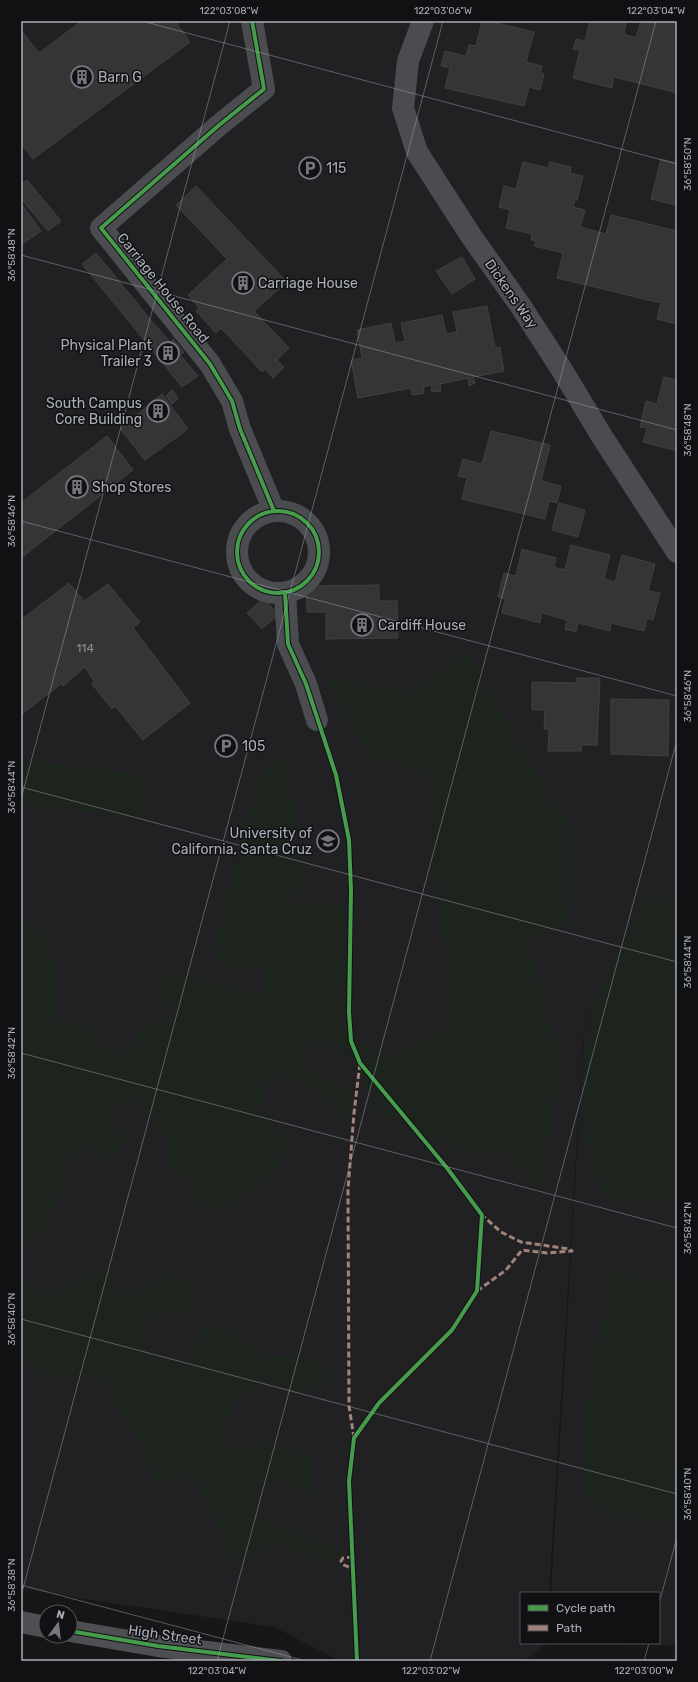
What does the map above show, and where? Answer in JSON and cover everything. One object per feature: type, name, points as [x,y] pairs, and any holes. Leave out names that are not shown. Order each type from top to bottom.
[{"type":"main road","points":[[21,1622],[38,1625]]},
{"type":"main road","name":"High Street","points":[[78,1632],[158,1646],[281,1661]]},
{"type":"street","name":"Carriage House Road","points":[[252,21],[264,89],[218,126],[101,228],[214,370],[232,401],[240,430],[274,511]]},
{"type":"street","name":"Dickens Way","points":[[423,21],[408,61],[403,108],[417,152],[472,236],[520,305],[562,370],[601,435],[677,552]]},
{"type":"street","points":[[274,511],[287,512],[299,516],[309,525],[316,536],[320,549],[318,562],[313,574],[304,584],[285,593],[265,590],[253,584],[244,574],[238,561],[237,547],[241,534],[249,522],[260,514],[274,511]]},
{"type":"street","points":[[285,593],[288,644],[306,684],[317,720]]},
{"type":"shaded area","name":"University of California, Santa Cruz","points":[[21,21],[677,21],[677,1645],[622,1644],[660,1644],[660,1592],[551,1592],[590,931],[549,1592],[520,1592],[520,1644],[545,1644],[524,1661],[341,1661],[274,1627],[97,1601],[21,1588]]},
{"type":"shaded area","points":[[466,651],[541,781],[541,817],[557,793],[572,828],[570,926],[527,936],[563,1069],[553,1109],[551,1139],[540,1153],[546,1193],[498,1148],[471,1154],[381,1114],[339,1042],[308,1045],[300,1064],[354,1091],[344,1124],[322,1096],[281,1074],[265,1085],[261,1115],[286,1136],[284,1154],[276,1174],[228,1207],[193,1205],[188,1193],[186,1176],[167,1169],[167,1139],[133,1097],[107,1109],[126,1136],[108,1167],[96,1144],[70,1159],[51,1218],[43,1231],[25,1244],[21,1267],[21,921],[48,935],[57,971],[55,1024],[84,1019],[102,1046],[130,1053],[138,1030],[183,1015],[152,992],[168,971],[265,996],[263,963],[235,972],[218,960],[213,947],[219,926],[220,910],[231,885],[231,864],[241,857],[245,823],[256,783],[276,757],[289,763],[296,813],[296,843],[308,879],[287,903],[344,901],[345,978],[342,1028],[388,1060],[450,1025],[426,771],[368,756],[324,677],[409,692]]},
{"type":"shaded area","points":[[21,759],[150,776],[146,821],[126,816],[24,805],[21,807]]},
{"type":"shaded area","points":[[677,898],[677,1204],[602,1197],[581,1128],[588,1013],[645,899]]},
{"type":"shaded area","points":[[106,1266],[120,1296],[149,1288],[164,1274],[189,1281],[190,1310],[144,1319],[148,1351],[181,1367],[206,1324],[237,1332],[263,1357],[302,1354],[334,1376],[295,1396],[270,1379],[235,1400],[220,1450],[266,1442],[311,1456],[314,1501],[278,1478],[256,1488],[261,1520],[348,1551],[326,1560],[277,1544],[230,1562],[220,1529],[194,1477],[154,1480],[135,1435],[98,1375],[39,1374],[21,1356],[21,1276],[45,1297]]},
{"type":"shaded area","points":[[613,1271],[677,1282],[677,1520],[615,1517],[584,1496],[586,1397],[610,1276]]},
{"type":"building","name":"Barn G","points":[[82,21],[175,21],[190,42],[33,159],[21,143],[21,30],[39,53]]},
{"type":"building","points":[[482,21],[488,21],[534,32],[526,62],[542,66],[540,73],[544,74],[540,90],[529,87],[524,106],[445,88],[450,68],[441,66],[445,51],[466,56],[469,45],[476,46]]},
{"type":"building","points":[[590,21],[620,21],[626,23],[624,34],[636,38],[641,21],[677,21],[677,93],[614,77],[612,88],[573,78],[580,50],[573,49],[576,39],[585,41]]},
{"type":"building","points":[[661,159],[677,163],[677,197],[675,205],[651,199]]},
{"type":"building","points":[[523,162],[548,168],[550,162],[571,167],[570,173],[583,176],[577,200],[575,199],[573,207],[585,210],[580,227],[606,234],[611,215],[677,231],[677,324],[657,319],[661,303],[557,278],[563,253],[534,246],[536,241],[531,240],[532,234],[506,228],[510,210],[499,207],[504,186],[516,189]]},
{"type":"building","points":[[27,180],[61,221],[48,231],[21,199],[21,185]]},
{"type":"building","name":"Carriage House","points":[[196,186],[287,282],[254,311],[289,348],[277,360],[284,367],[273,378],[265,369],[262,372],[221,328],[216,333],[196,311],[199,308],[188,295],[227,259],[176,205]]},
{"type":"building","points":[[21,203],[41,231],[21,245]]},
{"type":"building","points":[[96,253],[150,319],[136,330],[82,264]]},
{"type":"building","points":[[462,257],[475,279],[452,294],[436,271]]},
{"type":"building","points":[[487,306],[495,348],[500,347],[504,371],[473,377],[475,383],[469,386],[468,378],[440,384],[441,391],[432,392],[431,385],[423,387],[424,393],[412,395],[411,388],[358,398],[351,360],[362,358],[357,330],[391,323],[395,343],[405,341],[401,323],[442,315],[446,334],[457,332],[453,312]]},
{"type":"building","name":"Physical Plant Trailer 3","points":[[150,319],[170,342],[173,339],[184,352],[180,355],[198,376],[182,387],[136,330]]},
{"type":"building","points":[[664,377],[677,380],[677,451],[643,442],[647,428],[640,427],[646,401],[657,404]]},
{"type":"building","points":[[172,390],[178,398],[172,404],[166,396]]},
{"type":"building","name":"South Campus Core Building","points":[[162,394],[188,429],[145,460],[120,429]]},
{"type":"building","points":[[491,431],[550,445],[541,481],[561,486],[557,503],[549,501],[545,519],[462,499],[467,478],[458,476],[463,459],[482,464]]},
{"type":"building","name":"Shop Stores","points":[[107,436],[133,470],[21,558],[21,503]]},
{"type":"building","points":[[559,503],[585,510],[578,537],[552,530]]},
{"type":"building","points":[[571,545],[610,555],[604,579],[615,582],[622,555],[655,564],[648,591],[660,593],[653,620],[647,618],[644,631],[611,623],[610,631],[578,623],[576,632],[565,629],[567,620],[542,613],[540,623],[502,613],[505,599],[498,597],[504,573],[516,576],[522,549],[556,558],[554,567],[565,570]]},
{"type":"building","points":[[69,583],[84,601],[108,584],[140,622],[133,628],[190,703],[143,740],[115,706],[112,709],[92,684],[94,681],[85,667],[63,686],[62,683],[22,714],[21,713],[21,620]]},
{"type":"building","name":"Cardiff House","points":[[379,585],[379,601],[397,601],[398,638],[326,639],[326,612],[307,612],[306,586]]},
{"type":"building","points":[[264,598],[278,615],[262,629],[247,613]]},
{"type":"building","points":[[577,678],[600,678],[597,745],[581,745],[581,751],[548,751],[549,729],[544,729],[545,710],[532,710],[532,682],[577,683]]},
{"type":"building","points":[[611,699],[669,700],[668,756],[611,754]]},
{"type":"marked path","points":[[354,1438],[349,1406],[348,1190],[354,1113],[360,1063]]},
{"type":"marked path","points":[[477,1291],[506,1270],[522,1250],[547,1253],[572,1251],[569,1249],[521,1242],[501,1232],[482,1215]]},
{"type":"marked path","points":[[353,1557],[343,1558],[341,1561],[344,1565],[353,1569]]},
{"type":"cycle path","points":[[252,21],[264,89],[218,126],[101,228],[210,364],[232,401],[240,429],[274,511]]},
{"type":"cycle path","points":[[278,511],[294,514],[307,523],[316,536],[319,552],[316,568],[307,581],[294,590],[278,593],[262,590],[249,581],[240,568],[237,552],[240,536],[249,523],[262,514],[278,511]]},
{"type":"cycle path","points":[[285,593],[288,644],[306,684],[336,775],[349,840],[351,890],[349,1012],[351,1041],[360,1063],[447,1168],[482,1215],[477,1291],[452,1330],[379,1403],[354,1438],[349,1481],[357,1661]]},
{"type":"cycle path","points":[[78,1632],[158,1646],[281,1661]]},
{"type":"place","name":"Barn G","points":[[82,77]]},
{"type":"place","name":"115","points":[[310,168]]},
{"type":"place","name":"Carriage House","points":[[243,283]]},
{"type":"place","name":"Physical Plant Trailer 3","points":[[168,353]]},
{"type":"place","name":"South Campus Core Building","points":[[158,411]]},
{"type":"place","name":"Shop Stores","points":[[77,487]]},
{"type":"place","name":"Cardiff House","points":[[362,625]]},
{"type":"place","name":"105","points":[[226,746]]},
{"type":"place","name":"University of California, Santa Cruz","points":[[328,841]]}]
